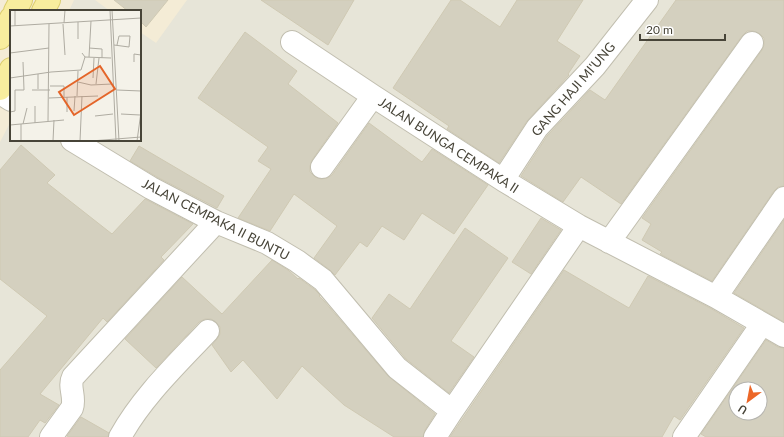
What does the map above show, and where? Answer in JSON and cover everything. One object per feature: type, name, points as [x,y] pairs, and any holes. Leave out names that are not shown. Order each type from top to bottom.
[{"type":"main road","points":[[16,10],[21,0]]},
{"type":"main road","points":[[44,10],[50,0]]},
{"type":"main road","points":[[0,38],[10,20]]},
{"type":"main road","points":[[0,89],[10,71]]},
{"type":"street","name":"GANG HAJI MI'UNG","points":[[503,180],[537,128],[595,66],[647,0]]},
{"type":"street","name":"JALAN BUNGA CEMPAKA II","points":[[292,42],[503,180],[578,226],[716,296],[784,336]]},
{"type":"street","points":[[609,242],[752,43]]},
{"type":"street","points":[[0,93],[10,99]]},
{"type":"street","points":[[322,167],[373,96]]},
{"type":"street","name":"JALAN CEMPAKA II BUNTU","points":[[74,141],[151,188],[216,222],[267,243],[297,261],[323,280],[397,368],[452,411]]},
{"type":"street","points":[[716,296],[784,198]]},
{"type":"street","points":[[51,437],[74,404],[71,384],[73,377],[216,222]]},
{"type":"street","points":[[435,437],[578,226]]},
{"type":"street","points":[[684,437],[762,324]]},
{"type":"street","points":[[120,437],[126,425],[148,396],[208,331]]},
{"type":"shaded area","points":[[0,0],[784,0],[784,437],[0,437]]},
{"type":"shaded area","points":[[0,0],[74,0],[69,10],[10,10],[10,123],[0,142]]},
{"type":"shaded area","points":[[95,0],[187,0],[156,43],[141,33],[141,10],[109,10]]},
{"type":"building","points":[[114,0],[168,0],[146,27],[141,22],[141,10],[127,10]]},
{"type":"building","points":[[261,0],[354,0],[328,45]]},
{"type":"building","points":[[451,0],[460,0],[500,27],[517,0],[583,0],[557,41],[580,56],[568,74],[569,75],[527,121],[499,163],[447,129],[449,126],[393,88]]},
{"type":"building","points":[[676,0],[784,0],[784,186],[778,187],[774,191],[712,281],[660,254],[662,252],[642,240],[651,224],[642,218],[762,50],[764,38],[759,33],[747,31],[742,36],[621,204],[581,177],[563,202],[521,176],[547,136],[590,90],[605,100]]},
{"type":"building","points":[[245,32],[297,71],[288,84],[338,123],[312,160],[310,172],[315,177],[321,179],[332,175],[369,123],[422,162],[432,149],[488,185],[454,234],[422,213],[404,240],[382,226],[367,247],[360,242],[335,275],[314,258],[337,226],[294,194],[270,231],[238,218],[271,169],[258,161],[268,147],[198,98]]},
{"type":"building","points":[[21,145],[55,175],[47,183],[112,234],[145,199],[193,224],[161,257],[164,260],[107,322],[103,318],[40,394],[59,405],[45,423],[40,420],[28,437],[0,437],[0,370],[47,316],[0,279],[0,170]]},
{"type":"building","points":[[139,146],[224,196],[217,208],[157,177],[130,161]]},
{"type":"building","points":[[541,218],[561,230],[531,274],[512,262]]},
{"type":"building","points":[[784,220],[784,322],[734,293]]},
{"type":"building","points":[[465,228],[508,258],[451,341],[474,357],[449,393],[406,359],[372,318],[389,294],[410,309]]},
{"type":"building","points":[[272,260],[314,289],[388,376],[435,414],[425,430],[423,437],[394,437],[344,405],[302,366],[277,399],[243,360],[231,372],[212,345],[220,334],[220,327],[211,319],[205,319],[199,322],[156,368],[125,339],[182,277],[222,314]]},
{"type":"building","points":[[564,270],[629,308],[648,276],[710,308],[744,328],[680,420],[674,416],[662,437],[450,437]]},
{"type":"building","points":[[766,340],[778,347],[784,348],[784,437],[706,437],[701,434],[728,395],[728,421],[768,421],[768,381],[738,381]]},
{"type":"building","points":[[81,417],[109,433],[108,437],[67,436]]}]
